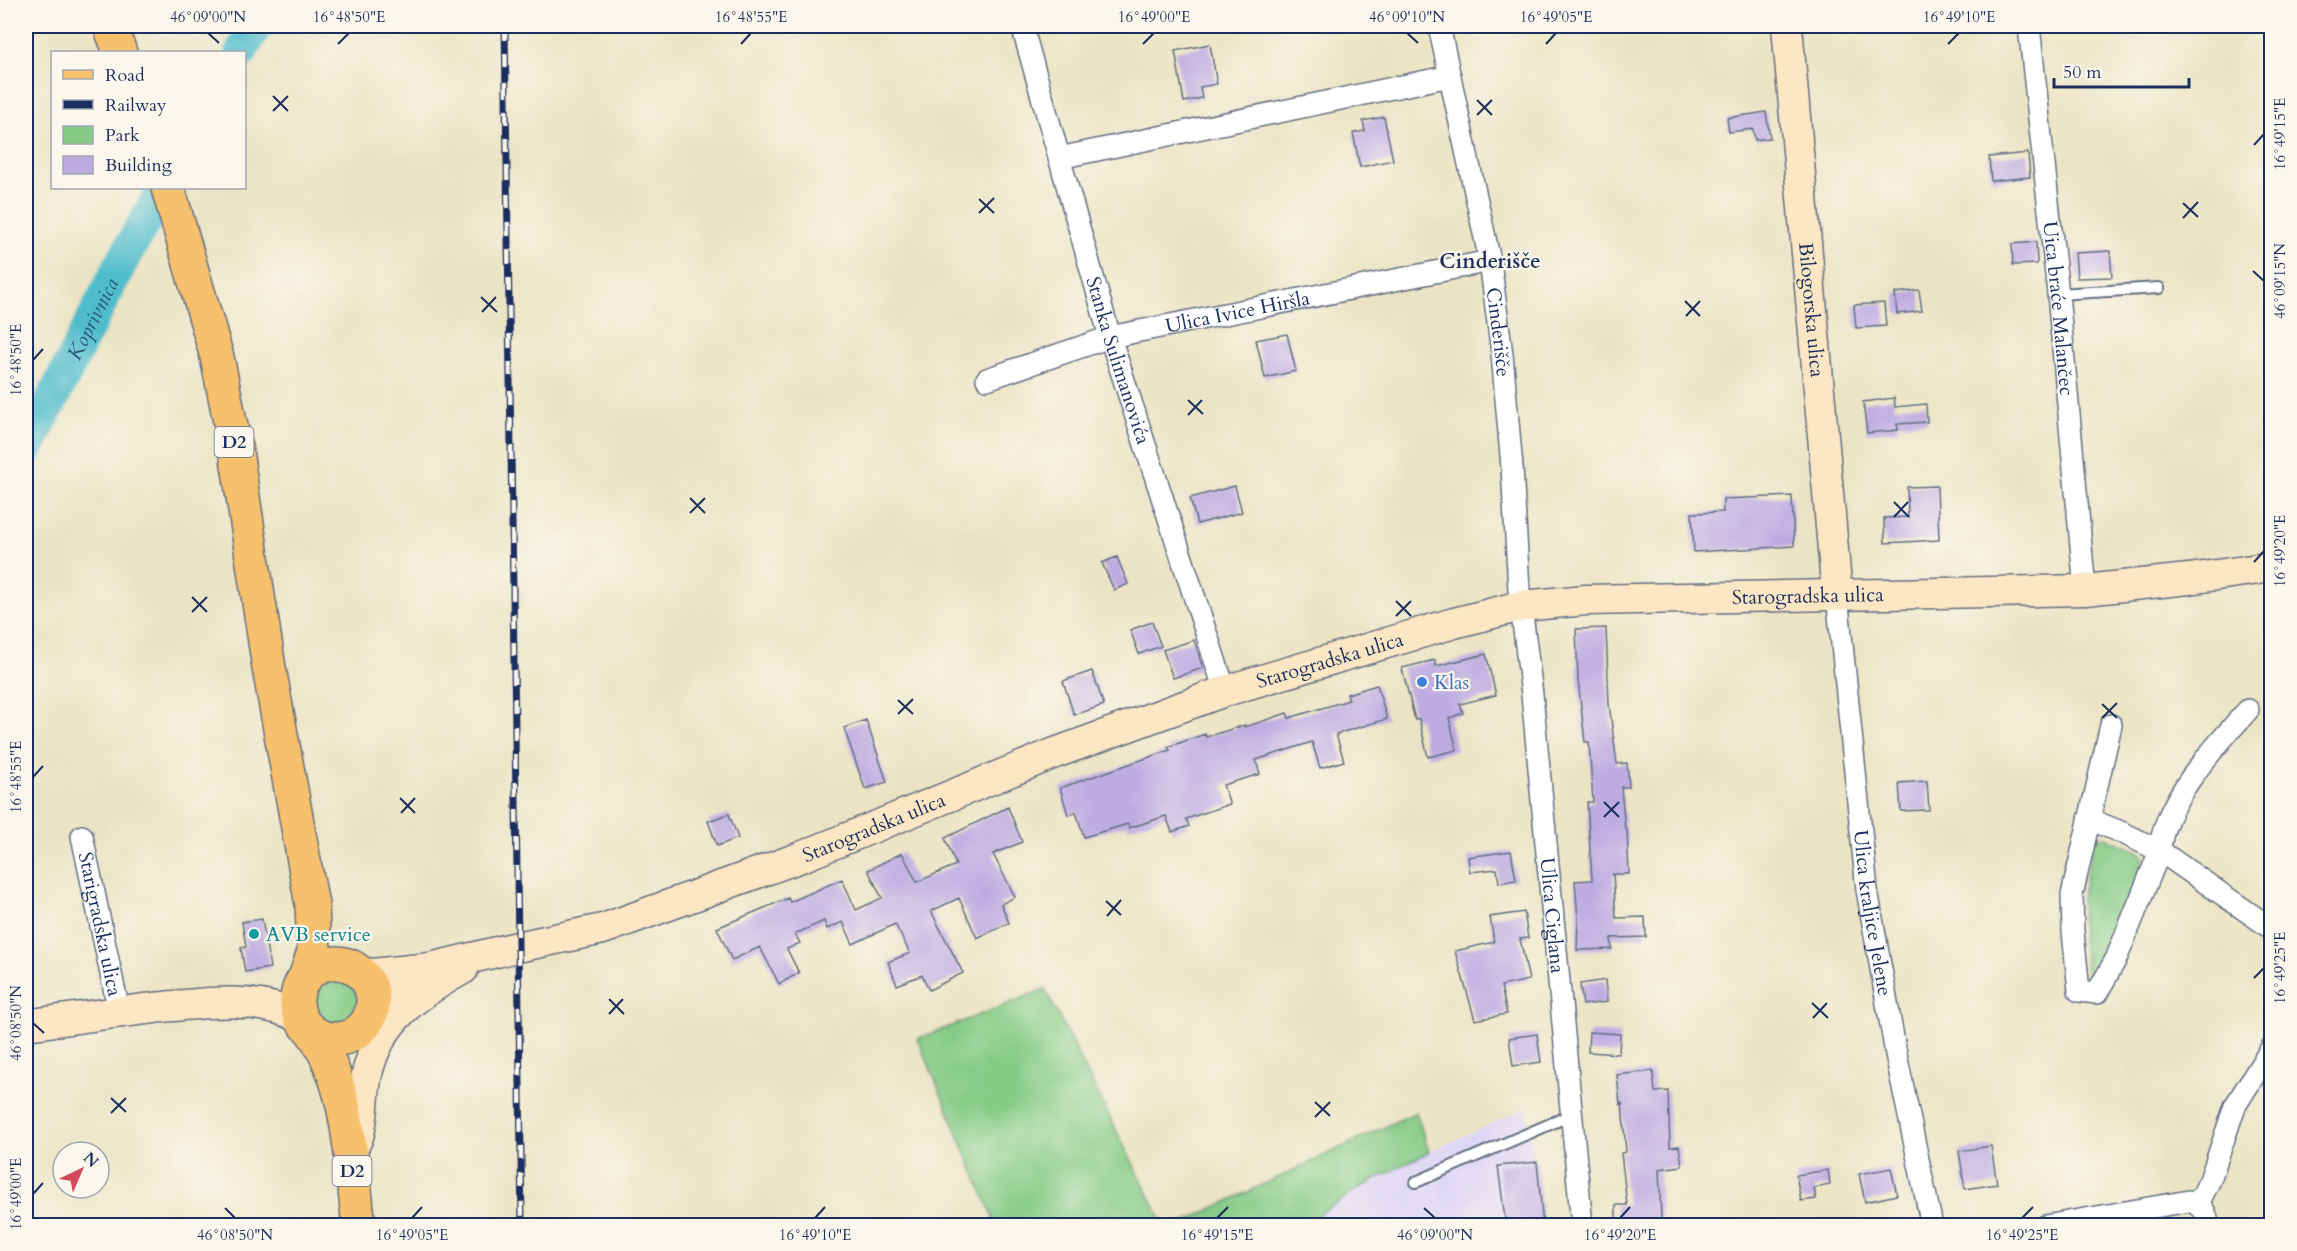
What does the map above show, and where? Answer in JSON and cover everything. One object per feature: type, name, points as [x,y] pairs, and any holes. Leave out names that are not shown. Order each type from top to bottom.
[{"type":"main road","points":[[110,26],[120,51]]},
{"type":"main road","name":"Bilogorska ulica","points":[[1787,26],[1837,595]]},
{"type":"main road","name":"D2","points":[[168,189],[217,357],[236,451],[269,668],[312,905],[314,952],[297,992],[297,1004],[306,1024],[327,1054],[345,1116],[359,1226]]},
{"type":"main road","name":"Starogradska ulica","points":[[351,968],[372,974],[430,968],[603,929],[801,856],[1055,753],[1225,691],[1376,644],[1521,606],[1586,600],[2085,590],[2271,567]]},
{"type":"main road","name":"D2","points":[[312,905],[329,943],[351,968],[369,983],[373,995],[352,1046],[345,1116]]},
{"type":"main road","points":[[350,1154],[360,1131],[367,1073],[376,1044],[386,1027],[412,1002],[480,957]]},
{"type":"main road","points":[[26,1025],[119,1012],[230,1001],[278,992],[304,978],[316,967],[329,963],[351,968]]},
{"type":"main road","name":"Starogradska ulica","points":[[365,1019],[390,990],[430,968]]},
{"type":"main road","points":[[230,1001],[269,1005],[283,1009],[323,1037],[335,1039],[347,1037],[365,1019]]},
{"type":"street","name":"Stanka Sulimanovića","points":[[1022,26],[1110,337],[1225,691]]},
{"type":"street","name":"Cinderišče","points":[[1439,26],[1490,261],[1502,354],[1521,606]]},
{"type":"street","name":"Uica braće Malančec","points":[[2029,26],[2058,294],[2085,590]]},
{"type":"street","points":[[1059,158],[1450,76]]},
{"type":"street","name":"Ulica Ivice Hiršla","points":[[987,379],[1110,337],[1490,261]]},
{"type":"street","name":"Ulica kraljice Jelene","points":[[1837,595],[1867,890],[1896,1054],[1932,1226]]},
{"type":"street","name":"Ulica Ciglana","points":[[1521,606],[1532,694],[1582,1226]]},
{"type":"street","points":[[2111,725],[2072,895],[2079,991],[2097,993],[2116,959],[2160,851],[2160,838],[2182,791],[2248,710]]},
{"type":"street","points":[[2089,819],[2160,851],[2271,929]]},
{"type":"street","name":"Starigradska ulica","points":[[82,836],[119,1012]]},
{"type":"street","points":[[2199,1204],[2210,1180],[2235,1106],[2271,1047]]},
{"type":"street","points":[[2045,1226],[2181,1202],[2199,1204],[2205,1210],[2208,1226]]},
{"type":"lane","points":[[2058,294],[2159,288]]},
{"type":"lane","points":[[1416,1182],[1571,1115]]},
{"type":"shaded area","points":[[1526,1108],[1544,1225],[1303,1226],[1361,1187],[1429,1152]]},
{"type":"green space","points":[[2103,836],[2140,852],[2144,858],[2136,886],[2099,975],[2087,978],[2082,941],[2081,899],[2094,839]]},
{"type":"green space","points":[[336,981],[344,982],[351,987],[356,994],[356,1010],[351,1017],[344,1022],[336,1023],[328,1022],[321,1017],[316,1010],[315,1002],[316,994],[321,987],[328,982]]},
{"type":"green space","points":[[1045,989],[1164,1225],[996,1225],[918,1039]]},
{"type":"green space","points":[[1416,1112],[1429,1152],[1361,1187],[1303,1225],[1178,1225]]},
{"type":"building","points":[[1210,44],[1217,84],[1200,87],[1202,98],[1184,102],[1175,51]]},
{"type":"building","points":[[1766,112],[1770,138],[1755,140],[1753,129],[1729,132],[1727,118]]},
{"type":"building","points":[[1384,117],[1393,160],[1360,167],[1353,133],[1365,131],[1363,121]]},
{"type":"building","points":[[2028,153],[2030,177],[1991,181],[1989,157]]},
{"type":"building","points":[[2036,242],[2037,264],[2013,265],[2012,244]]},
{"type":"building","points":[[2110,251],[2112,277],[2077,278],[2075,253]]},
{"type":"building","points":[[1919,290],[1922,311],[1897,314],[1895,293]]},
{"type":"building","points":[[1884,303],[1886,326],[1856,328],[1854,305]]},
{"type":"building","points":[[1287,334],[1296,371],[1265,378],[1256,340]]},
{"type":"building","points":[[1894,398],[1895,407],[1926,404],[1927,422],[1897,424],[1898,430],[1867,433],[1863,402]]},
{"type":"building","points":[[1235,486],[1242,512],[1197,524],[1190,498]]},
{"type":"building","points":[[1937,486],[1939,540],[1885,543],[1884,518],[1908,517],[1907,487]]},
{"type":"building","points":[[1792,496],[1794,546],[1694,552],[1692,513],[1723,512],[1723,499]]},
{"type":"building","points":[[1117,557],[1128,584],[1114,590],[1102,563]]},
{"type":"building","points":[[1152,622],[1161,646],[1139,654],[1130,630]]},
{"type":"building","points":[[1606,628],[1609,704],[1617,764],[1627,763],[1629,787],[1621,787],[1625,829],[1627,829],[1629,874],[1613,874],[1616,918],[1645,917],[1646,937],[1611,938],[1612,949],[1577,950],[1578,919],[1575,881],[1592,880],[1587,802],[1593,802],[1589,742],[1585,742],[1578,680],[1576,629]]},
{"type":"building","points":[[1194,640],[1203,668],[1173,678],[1163,650]]},
{"type":"building","points":[[1486,654],[1496,695],[1460,704],[1463,713],[1449,718],[1457,750],[1428,757],[1419,719],[1415,720],[1402,668],[1435,660],[1436,666]]},
{"type":"building","points":[[1092,671],[1104,705],[1074,715],[1063,681]]},
{"type":"building","points":[[1377,685],[1387,719],[1336,734],[1344,761],[1320,768],[1312,742],[1256,760],[1260,774],[1223,785],[1230,804],[1186,819],[1189,826],[1172,832],[1166,816],[1129,828],[1128,824],[1084,837],[1076,812],[1068,815],[1060,788],[1170,750],[1168,747],[1205,734],[1206,737],[1287,713],[1289,718],[1349,700],[1347,694]]},
{"type":"building","points":[[866,720],[887,782],[865,789],[844,728]]},
{"type":"building","points":[[1927,781],[1929,810],[1901,811],[1899,783]]},
{"type":"building","points":[[1008,807],[1022,842],[993,854],[1015,897],[1001,904],[1009,923],[977,938],[959,898],[931,911],[963,973],[929,990],[922,975],[897,985],[888,962],[910,953],[895,924],[853,944],[843,922],[827,929],[824,921],[795,934],[800,943],[787,949],[799,973],[779,984],[760,947],[732,960],[717,928],[788,898],[790,902],[842,879],[856,910],[882,898],[868,870],[902,853],[917,882],[956,865],[945,838]]},
{"type":"building","points":[[729,814],[738,838],[717,846],[708,821]]},
{"type":"building","points":[[1511,851],[1516,880],[1499,883],[1497,869],[1470,872],[1468,857]]},
{"type":"building","points":[[1524,912],[1528,938],[1520,939],[1529,980],[1501,986],[1507,1014],[1475,1020],[1455,951],[1494,942],[1490,917]]},
{"type":"building","name":"AVB service","points":[[262,919],[270,968],[245,972],[241,948],[246,947],[242,922]]},
{"type":"building","points":[[1605,980],[1607,1002],[1583,1005],[1580,984]]},
{"type":"building","points":[[1589,1032],[1620,1034],[1619,1054],[1588,1052]]},
{"type":"building","points":[[1537,1034],[1541,1062],[1513,1066],[1509,1038]]},
{"type":"building","points":[[1653,1071],[1655,1092],[1668,1091],[1670,1147],[1679,1146],[1682,1166],[1659,1169],[1661,1219],[1616,1220],[1616,1205],[1627,1205],[1621,1153],[1626,1152],[1617,1075]]},
{"type":"building","points":[[1991,1146],[1997,1184],[1965,1189],[1959,1151]]},
{"type":"building","points":[[1537,1162],[1543,1226],[1506,1226],[1498,1166]]},
{"type":"building","points":[[1891,1168],[1897,1195],[1865,1202],[1859,1174]]},
{"type":"building","points":[[1828,1170],[1830,1185],[1814,1188],[1816,1199],[1801,1201],[1796,1175]]},
{"type":"waterway","name":"Koprivnica","points":[[242,51],[256,26]]},
{"type":"waterway","name":"Koprivnica","points":[[26,451],[121,263],[163,189]]},
{"type":"railway","points":[[505,26],[522,1226]]},
{"type":"place","name":"Klas","points":[[1422,682]]},
{"type":"place","name":"AVB service","points":[[254,934]]},
{"type":"district","name":"Cinderišče","points":[[1490,261]]}]
